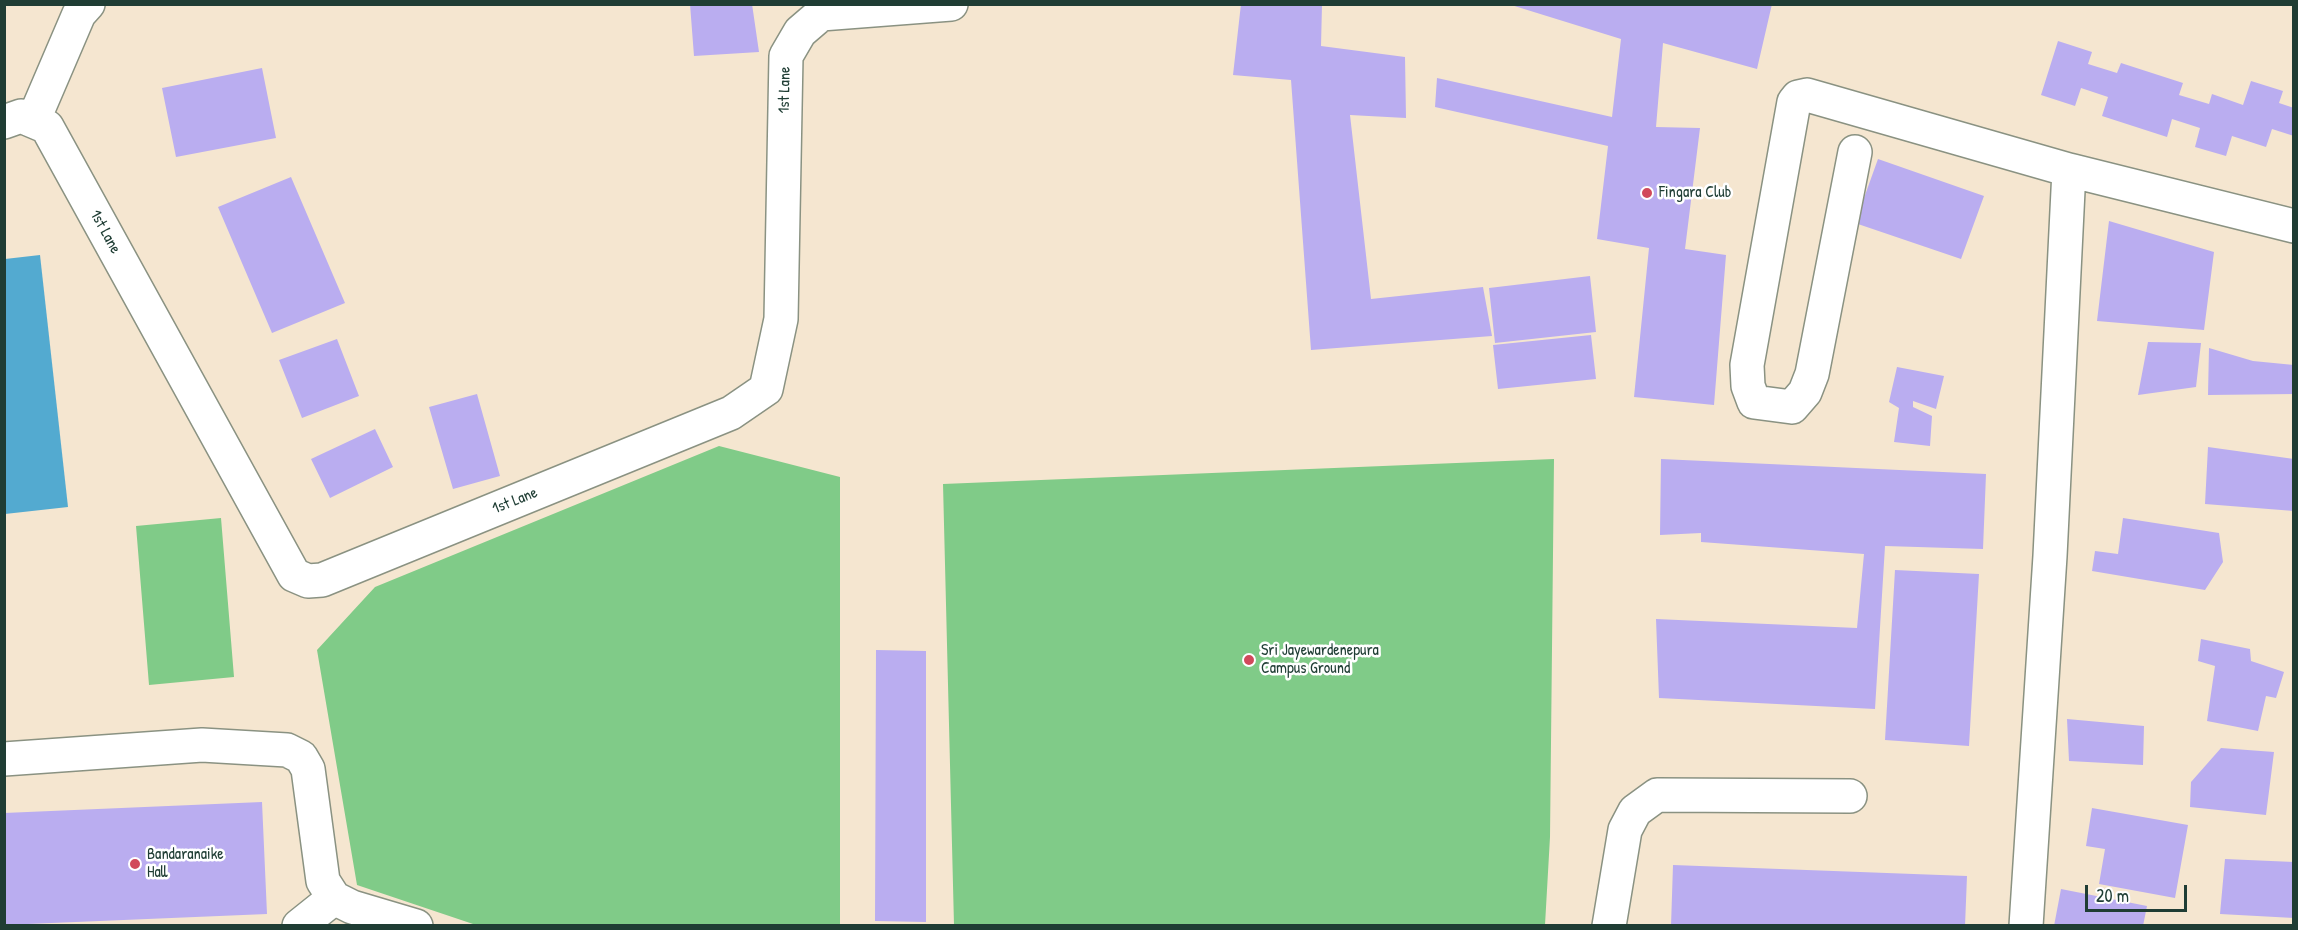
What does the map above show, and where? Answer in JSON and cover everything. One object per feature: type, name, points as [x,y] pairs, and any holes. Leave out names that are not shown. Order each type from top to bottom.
[{"type":"street","points":[[19,121],[79,14],[88,4]]},
{"type":"street","name":"1st Lane","points":[[19,121],[47,127],[294,575],[308,581],[322,580],[731,413],[766,389],[781,319],[786,56],[800,32],[821,14],[951,4]]},
{"type":"street","points":[[1855,152],[1812,374],[1805,392],[1792,407],[1754,402],[1748,386],[1747,365],[1794,102],[1798,96],[1807,95],[2069,170],[2294,226]]},
{"type":"street","points":[[2026,926],[2050,556],[2069,170]]},
{"type":"street","points":[[4,759],[202,746],[287,750],[301,757],[308,769],[323,881],[334,898],[352,907],[416,926]]},
{"type":"street","points":[[1609,926],[1625,830],[1635,811],[1657,795],[1850,796]]},
{"type":"street","points":[[299,926],[334,898]]},
{"type":"green space","points":[[719,446],[840,477],[840,925],[476,925],[357,885],[317,650],[375,587]]},
{"type":"green space","name":"Sri Jayewardenepura Campus Ground","points":[[1554,459],[1550,837],[1545,925],[954,925],[943,484]]},
{"type":"green space","points":[[221,518],[234,677],[149,685],[136,526]]},
{"type":"water","points":[[40,255],[68,507],[5,514],[5,259]]},
{"type":"building","points":[[690,4],[752,4],[759,52],[694,56]]},
{"type":"building","points":[[1241,4],[1322,5],[1321,46],[1405,57],[1406,118],[1350,115],[1371,299],[1483,287],[1492,336],[1311,350],[1291,80],[1233,75]]},
{"type":"building","name":"Fingara Club","points":[[1508,4],[1772,4],[1757,69],[1663,43],[1656,127],[1700,128],[1685,249],[1726,255],[1714,405],[1634,397],[1649,248],[1597,239],[1608,146],[1435,107],[1437,78],[1612,117],[1621,39]]},
{"type":"building","points":[[2058,41],[2092,52],[2088,64],[2117,73],[2121,63],[2183,83],[2179,95],[2209,104],[2212,94],[2243,105],[2251,81],[2283,91],[2279,103],[2294,108],[2294,136],[2272,129],[2266,147],[2232,136],[2226,156],[2195,147],[2200,128],[2172,119],[2167,137],[2102,116],[2108,97],[2081,88],[2075,106],[2041,95]]},
{"type":"building","points":[[262,68],[276,138],[176,157],[162,88]]},
{"type":"building","points":[[1878,159],[1984,196],[1961,259],[1855,223]]},
{"type":"building","points":[[291,177],[345,303],[272,333],[218,207]]},
{"type":"building","points":[[2109,221],[2214,252],[2204,330],[2097,321]]},
{"type":"building","points":[[1590,276],[1596,332],[1495,343],[1489,288]]},
{"type":"building","points":[[1591,335],[1596,379],[1498,389],[1493,345]]},
{"type":"building","points":[[337,339],[359,396],[302,418],[279,360]]},
{"type":"building","points":[[2148,342],[2201,343],[2196,387],[2138,395]]},
{"type":"building","points":[[2209,348],[2253,361],[2294,365],[2294,394],[2208,395]]},
{"type":"building","points":[[1897,367],[1944,376],[1936,409],[1913,401],[1913,407],[1932,416],[1930,446],[1894,442],[1899,408],[1889,402]]},
{"type":"building","points":[[477,394],[500,476],[453,489],[429,407]]},
{"type":"building","points":[[375,429],[393,467],[330,498],[311,459]]},
{"type":"building","points":[[2208,447],[2294,459],[2294,511],[2205,504]]},
{"type":"building","points":[[1661,459],[1986,474],[1983,549],[1885,546],[1875,709],[1659,698],[1656,619],[1857,628],[1864,554],[1701,542],[1701,533],[1660,535]]},
{"type":"building","points":[[2123,518],[2219,533],[2223,562],[2205,590],[2092,571],[2095,551],[2118,554]]},
{"type":"building","points":[[1895,570],[1979,574],[1969,746],[1885,740]]},
{"type":"building","points":[[2201,639],[2250,649],[2251,661],[2284,672],[2276,698],[2266,696],[2258,731],[2207,721],[2215,666],[2198,661]]},
{"type":"building","points":[[876,650],[926,651],[926,922],[875,921]]},
{"type":"building","points":[[2067,719],[2144,726],[2143,765],[2069,761]]},
{"type":"building","points":[[2221,748],[2274,752],[2266,815],[2190,807],[2191,782]]},
{"type":"building","name":"Bandaranaike Hall","points":[[262,802],[267,914],[4,925],[4,813]]},
{"type":"building","points":[[2092,808],[2188,825],[2175,898],[2099,884],[2105,849],[2086,846]]},
{"type":"building","points":[[2225,859],[2294,862],[2294,918],[2220,914]]},
{"type":"building","points":[[1673,865],[1967,876],[1965,926],[1671,926]]},
{"type":"building","points":[[2061,889],[2147,906],[2143,926],[2054,926]]},
{"type":"place","name":"Fingara Club","points":[[1647,193]]},
{"type":"place","name":"Sri Jayewardenepura Campus Ground","points":[[1249,660]]},
{"type":"place","name":"Bandaranaike Hall","points":[[135,864]]}]
